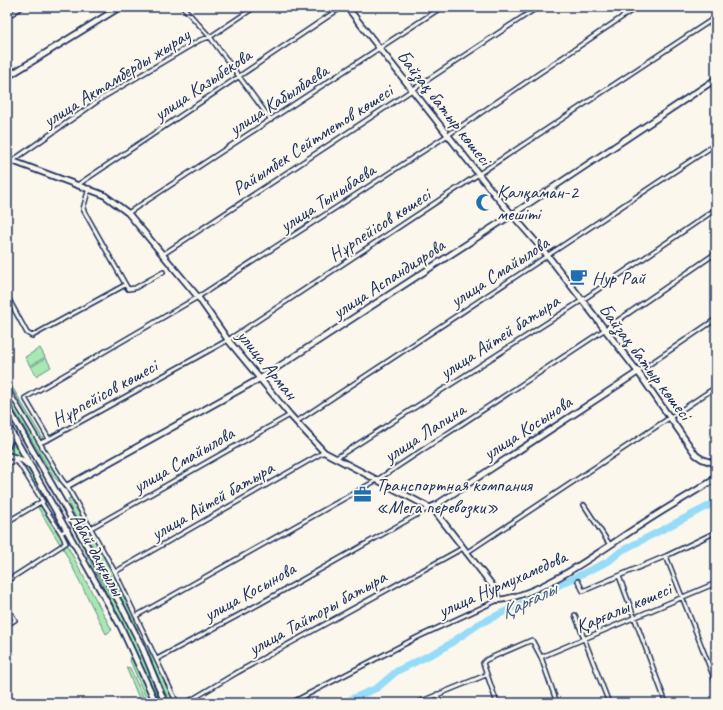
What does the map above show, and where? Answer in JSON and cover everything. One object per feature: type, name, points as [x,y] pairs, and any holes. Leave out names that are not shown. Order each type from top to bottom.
[{"type":"street","points":[[7,17],[22,7]]},
{"type":"street","points":[[7,77],[120,7]]},
{"type":"street","points":[[183,7],[210,37],[270,120]]},
{"type":"street","name":"улица Актамберды жырау","points":[[10,160],[102,98],[200,40],[210,37],[256,7]]},
{"type":"street","name":"улица Казыбекова","points":[[79,184],[342,7]]},
{"type":"street","name":"Байзақ батыр көшесі","points":[[348,7],[479,175],[548,256],[638,372],[671,417],[696,455],[716,464]]},
{"type":"street","name":"улица Кабылбаева","points":[[128,213],[442,7]]},
{"type":"street","name":"Райымбек Сейтметов көшесі","points":[[162,255],[538,7]]},
{"type":"street","name":"улица Тыныбаева","points":[[49,438],[24,398],[198,297],[448,135],[637,7]]},
{"type":"street","name":"Нұрпейісов көшесі","points":[[40,443],[228,340],[716,17]]},
{"type":"street","name":"улица Аспандиярова","points":[[67,486],[261,378],[716,80]]},
{"type":"street","name":"улица Смайылова","points":[[296,422],[716,144]]},
{"type":"street","name":"улица Арман","points":[[10,160],[89,188],[104,195],[128,213],[198,297],[228,340],[261,378],[290,415],[324,452],[429,508],[439,516],[466,554],[495,589],[498,600]]},
{"type":"street","points":[[89,188],[83,209],[128,289],[132,290],[163,272]]},
{"type":"street","name":"улица Айтей батыра","points":[[336,458],[581,300],[716,210]]},
{"type":"street","name":"улица Лапина","points":[[136,616],[377,480],[604,330],[716,253]]},
{"type":"street","points":[[7,296],[27,333],[32,336],[125,285]]},
{"type":"street","name":"улица Косынова","points":[[157,658],[436,505],[716,319]]},
{"type":"street","points":[[466,554],[716,387]]},
{"type":"street","points":[[7,388],[67,486],[115,572],[177,703]]},
{"type":"street","name":"Абай даңғылы","points":[[7,406],[122,607],[142,647],[165,703]]},
{"type":"street","name":"улица Смайылова","points":[[91,528],[290,415]]},
{"type":"street","points":[[7,424],[11,437],[7,447]]},
{"type":"street","name":"Абай даңғылы","points":[[7,424],[68,529],[121,627],[156,703]]},
{"type":"street","name":"улица Айтей батыра","points":[[115,572],[324,452]]},
{"type":"street","points":[[7,455],[22,460],[34,470]]},
{"type":"street","points":[[7,463],[15,461],[20,465],[66,542],[7,581]]},
{"type":"street","name":"улица Нурмухамедова","points":[[291,703],[418,637],[498,600],[507,599],[527,592],[580,565],[712,481],[716,476]]},
{"type":"street","points":[[7,522],[38,502],[43,502]]},
{"type":"street","points":[[584,505],[610,545]]},
{"type":"street","points":[[61,533],[68,529]]},
{"type":"street","points":[[578,581],[583,591],[666,556],[714,533]]},
{"type":"street","name":"улица Тайторы батыра","points":[[186,703],[238,672],[463,548]]},
{"type":"street","points":[[666,556],[716,683]]},
{"type":"street","points":[[620,576],[666,703]]},
{"type":"street","name":"Қарғалы көшесі","points":[[541,657],[716,583]]},
{"type":"street","points":[[7,607],[15,620],[7,625]]},
{"type":"street","points":[[575,615],[609,703]]},
{"type":"street","points":[[497,703],[486,675],[484,664],[486,660],[532,640],[541,657],[557,703]]},
{"type":"street","points":[[418,703],[486,675]]},
{"type":"street","points":[[437,694],[440,703]]},
{"type":"green space","points":[[40,348],[45,357],[30,366],[25,357]]},
{"type":"green space","points":[[46,358],[51,367],[36,376],[31,367]]},
{"type":"green space","points":[[7,380],[11,385],[43,439],[40,439]]},
{"type":"green space","points":[[7,391],[61,481],[59,482],[53,476],[7,398]]},
{"type":"green space","points":[[12,441],[24,459],[15,454],[7,453],[7,449],[10,448]]},
{"type":"green space","points":[[22,463],[28,468],[49,504],[47,506]]},
{"type":"green space","points":[[70,498],[102,552],[143,633],[136,627],[113,582],[70,507],[68,499]]},
{"type":"green space","points":[[42,504],[63,540],[60,544],[37,506]]},
{"type":"green space","points":[[75,532],[77,532],[129,626],[163,703],[160,703],[125,628]]},
{"type":"green space","points":[[67,545],[112,630],[106,634],[63,548]]},
{"type":"green space","points":[[149,648],[174,703],[170,703],[149,656]]},
{"type":"green space","points":[[130,657],[136,665],[153,703],[148,703],[129,658]]},
{"type":"green space","points":[[126,667],[130,668],[146,703],[141,703]]},
{"type":"waterway","name":"Қарғалы","points":[[342,703],[377,688],[397,671],[442,649],[479,624],[609,561],[621,551],[716,502]]},
{"type":"place","name":"Қалқаман-2 мешіті","points":[[484,202]]},
{"type":"place","name":"Нур Рай","points":[[579,277]]},
{"type":"place","name":"Транспортная компания «Мега перевозки»","points":[[363,495]]}]
